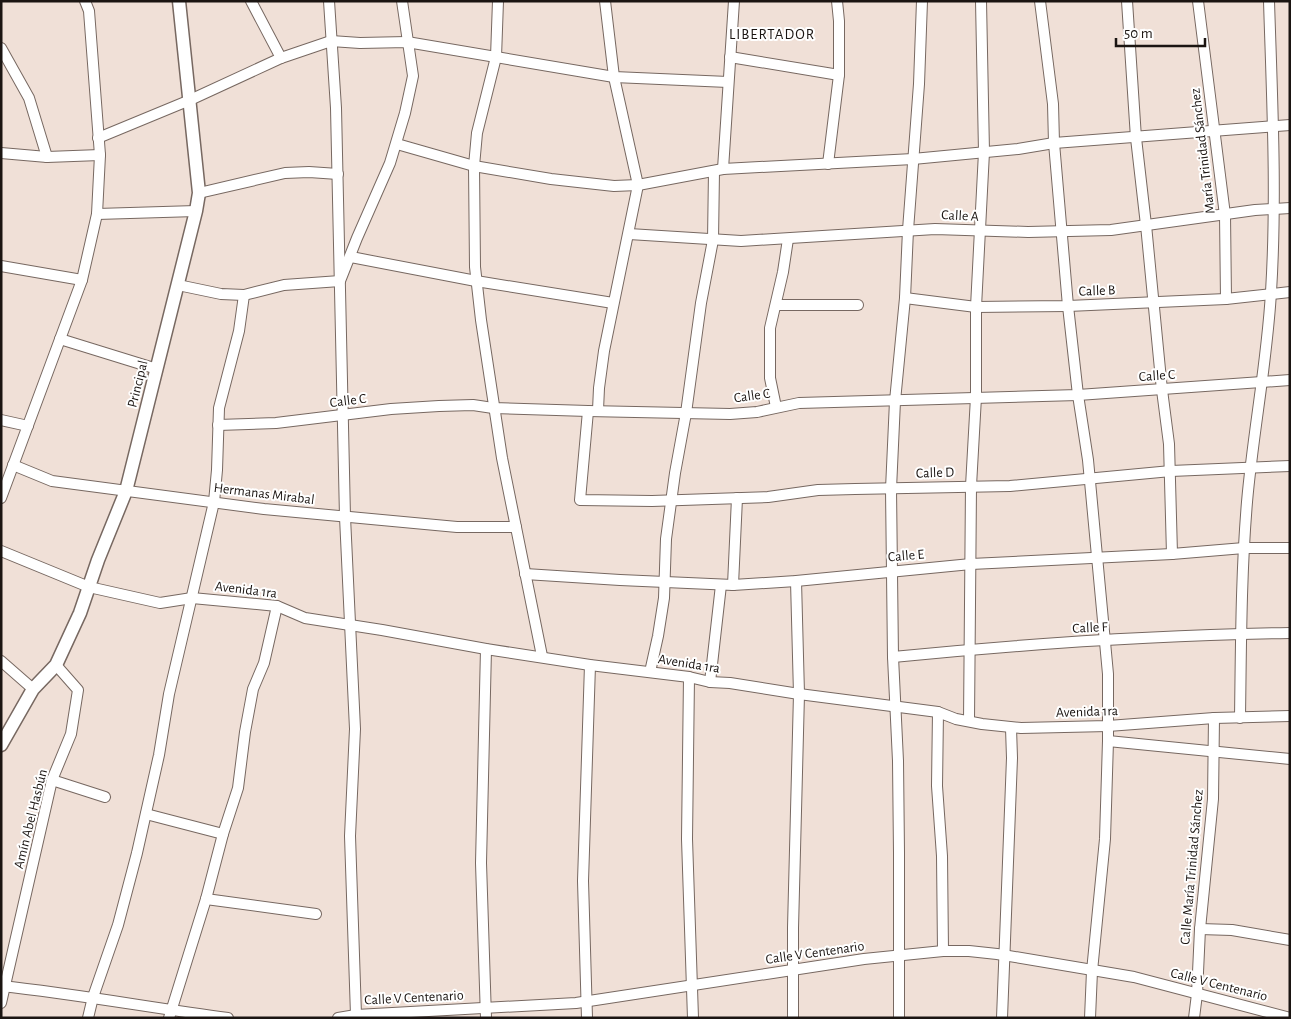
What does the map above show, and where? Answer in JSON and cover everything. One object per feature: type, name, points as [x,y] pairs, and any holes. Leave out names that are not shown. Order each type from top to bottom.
[{"type":"street","points":[[1,498],[82,280],[97,214],[100,155],[88,11],[85,1]]},
{"type":"street","name":"Principal","points":[[1,746],[34,689],[56,665],[80,613],[88,587],[126,490],[196,211],[199,193],[179,1]]},
{"type":"street","points":[[251,1],[281,58]]},
{"type":"street","points":[[329,1],[336,108],[345,517],[355,729],[350,836],[356,1015]]},
{"type":"street","points":[[340,281],[397,144],[413,76],[402,1]]},
{"type":"street","points":[[498,1],[496,57],[477,133],[474,166],[473,212],[476,281],[493,408],[542,656]]},
{"type":"street","points":[[593,410],[599,388],[613,303],[638,185],[614,77],[605,1]]},
{"type":"street","points":[[650,672],[664,598],[666,539],[675,473],[686,413],[701,304],[713,240],[734,1]]},
{"type":"street","points":[[828,164],[839,75],[837,1]]},
{"type":"street","points":[[898,1018],[899,825],[898,761],[894,707],[891,489],[895,401],[905,298],[919,84],[922,1]]},
{"type":"street","points":[[969,721],[971,486],[976,397],[976,307],[984,152],[980,1]]},
{"type":"street","points":[[1040,1],[1053,104],[1054,143],[1068,306],[1078,395],[1088,460],[1108,674],[1105,839],[1092,971],[1090,1018]]},
{"type":"street","points":[[1127,1],[1136,138],[1171,471],[1172,554]]},
{"type":"street","name":"María Trinidad Sánchez","points":[[1198,1],[1224,215],[1226,299]]},
{"type":"street","points":[[1240,718],[1244,548],[1250,466],[1262,381],[1271,293],[1274,209],[1269,1]]},
{"type":"street","points":[[98,138],[190,100],[281,58],[331,42],[407,42],[614,77],[728,82]]},
{"type":"street","points":[[1,48],[29,98],[47,157]]},
{"type":"street","points":[[730,57],[839,75]]},
{"type":"street","points":[[397,144],[474,166],[599,185],[638,185],[718,170],[913,159],[1054,143],[1290,125]]},
{"type":"street","points":[[1,153],[47,157],[100,155]]},
{"type":"street","points":[[199,193],[285,173],[338,174]]},
{"type":"street","name":"Calle A","points":[[629,234],[741,241],[935,229],[1028,232],[1110,230],[1290,208]]},
{"type":"street","points":[[97,214],[196,211]]},
{"type":"street","points":[[776,407],[770,378],[770,328],[788,239]]},
{"type":"street","points":[[350,257],[476,281],[613,303]]},
{"type":"street","points":[[1,266],[82,280]]},
{"type":"street","points":[[178,285],[221,294],[244,294],[284,285],[340,281]]},
{"type":"street","name":"Calle B","points":[[905,298],[976,307],[1068,306],[1226,299],[1290,292]]},
{"type":"street","points":[[88,1018],[93,997],[118,926],[146,814],[159,755],[169,694],[214,502],[217,470],[218,408],[238,331],[244,294]]},
{"type":"street","points":[[776,305],[858,305]]},
{"type":"street","points":[[60,339],[157,369]]},
{"type":"street","name":"Calle C","points":[[218,425],[276,423],[391,409],[472,405],[493,408],[730,414],[757,412],[799,402],[1078,395],[1290,380]]},
{"type":"street","name":"Calle D","points":[[593,410],[580,500],[652,501],[768,497],[818,490],[1010,486],[1171,471],[1250,466],[1290,466]]},
{"type":"street","points":[[1,420],[28,426]]},
{"type":"street","name":"Hermanas Mirabal","points":[[13,465],[52,481],[214,502],[345,517],[457,527],[516,527]]},
{"type":"street","points":[[733,584],[737,498]]},
{"type":"street","name":"Calle E","points":[[525,574],[733,584],[796,581],[971,564],[1172,554],[1244,548],[1290,548]]},
{"type":"street","name":"Avenida 1ra","points":[[1,551],[88,587],[160,603],[192,598],[277,606],[305,618],[486,649],[689,677],[710,682],[730,683],[938,712],[956,719],[1011,728],[1108,726],[1214,718],[1290,716]]},
{"type":"street","points":[[794,1018],[799,694],[796,581]]},
{"type":"street","points":[[710,682],[721,584]]},
{"type":"street","points":[[170,1014],[206,900],[223,834],[238,788],[253,689],[264,663],[277,606]]},
{"type":"street","name":"Calle F","points":[[893,656],[970,649],[1106,641],[1242,634],[1290,634]]},
{"type":"street","points":[[486,649],[481,863],[486,1012]]},
{"type":"street","points":[[1,661],[34,689]]},
{"type":"street","points":[[587,1018],[583,881],[590,664]]},
{"type":"street","name":"Amín Abel Hasbún","points":[[3,987],[52,780],[71,734],[78,688],[56,665]]},
{"type":"street","points":[[689,677],[687,858],[693,1018]]},
{"type":"street","points":[[938,712],[937,786],[942,856],[943,951]]},
{"type":"street","name":"Calle María Trinidad Sánchez","points":[[1194,1018],[1200,929],[1213,799],[1214,718]]},
{"type":"street","points":[[1002,1018],[1012,758],[1011,728]]},
{"type":"street","points":[[1108,741],[1290,759]]},
{"type":"street","points":[[52,780],[105,797]]},
{"type":"street","points":[[146,814],[223,834]]},
{"type":"street","points":[[206,900],[316,914]]},
{"type":"street","points":[[1200,929],[1232,930],[1290,940]]},
{"type":"street","name":"Calle V Centenario","points":[[338,1018],[356,1015],[373,1016],[461,1010],[486,1012],[576,1003],[899,955],[943,951],[969,951],[1005,955],[1134,977],[1290,1018]]},
{"type":"street","points":[[1,1003],[3,987],[93,997],[170,1014],[228,1018]]},
{"type":"district","name":"LIBERTADOR","points":[[772,34]]}]
